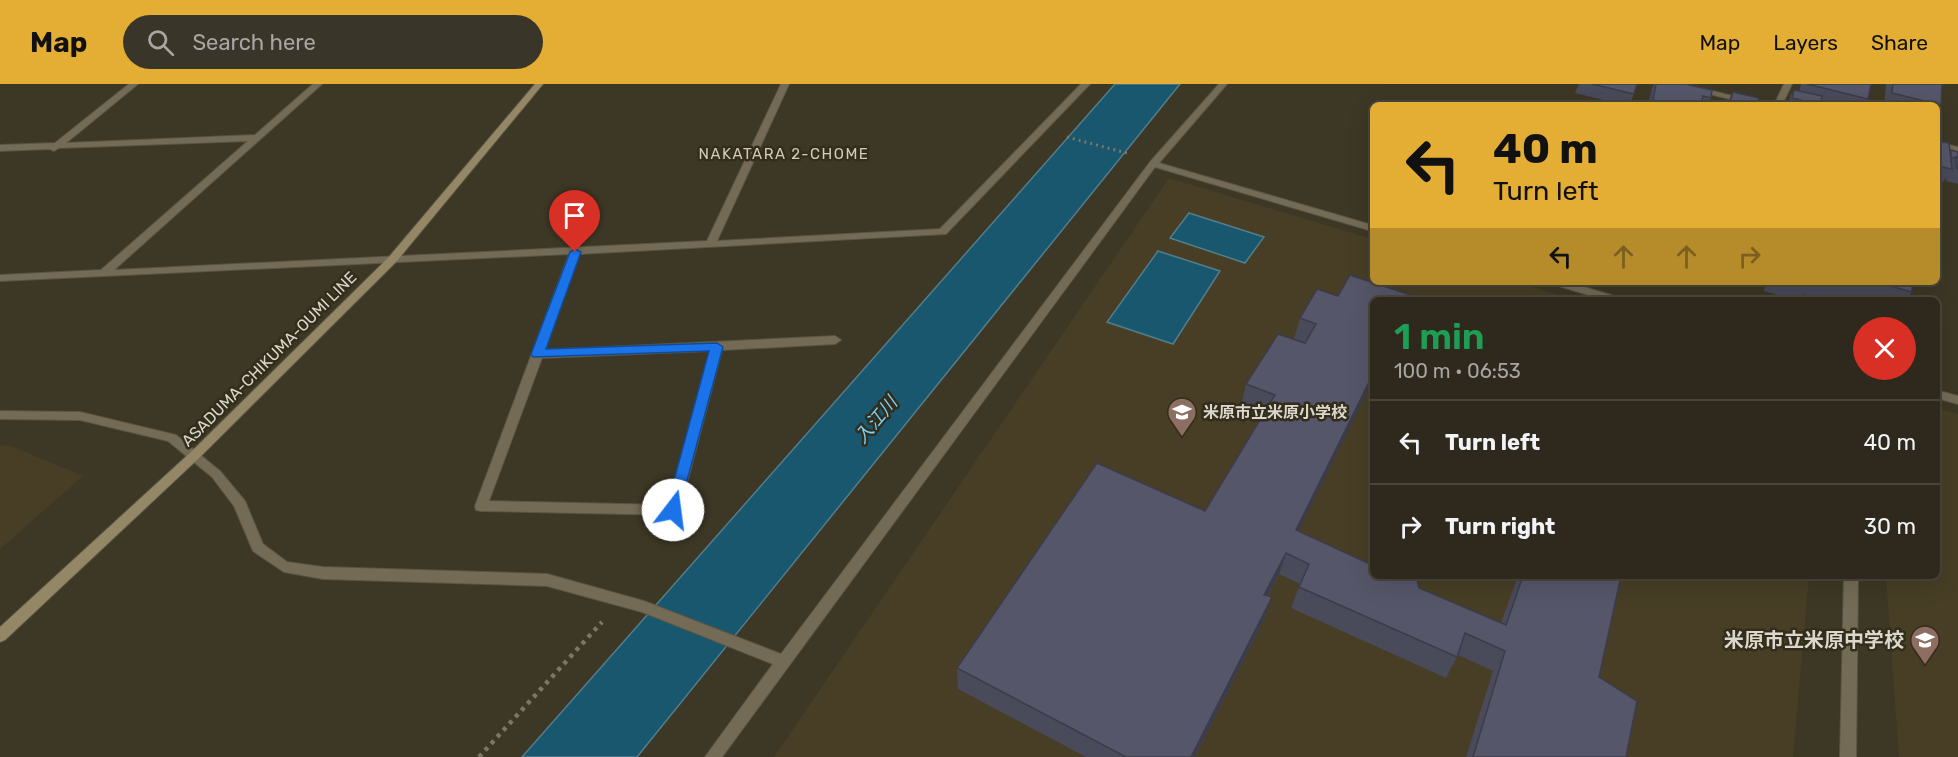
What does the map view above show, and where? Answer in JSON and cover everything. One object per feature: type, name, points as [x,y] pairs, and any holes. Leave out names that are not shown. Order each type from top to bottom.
[{"type":"main road","name":"ASADUMA-CHIKUMA-OUMI LINE","points":[[0,636],[195,455],[392,260],[539,84]]},
{"type":"street","points":[[54,148],[134,84]]},
{"type":"street","points":[[105,272],[318,84]]},
{"type":"street","points":[[710,245],[785,84]]},
{"type":"street","points":[[0,278],[575,252],[943,232],[1086,84]]},
{"type":"street","points":[[713,757],[1153,164],[1223,84]]},
{"type":"street","points":[[1674,84],[1751,102]]},
{"type":"street","points":[[1779,102],[1788,84]]},
{"type":"street","points":[[0,148],[54,148],[255,138]]},
{"type":"street","points":[[1940,146],[1958,150]]},
{"type":"street","points":[[1153,164],[1370,227]]},
{"type":"street","points":[[575,252],[481,506],[673,510],[717,347]]},
{"type":"street","points":[[1566,285],[1607,297]]},
{"type":"street","points":[[537,354],[835,340]]},
{"type":"street","points":[[1940,395],[1958,400]]},
{"type":"street","points":[[0,415],[80,416],[172,438],[216,474],[240,504],[258,547],[284,567],[323,573],[547,580],[644,607],[783,661]]},
{"type":"street","points":[[1848,757],[1851,579]]},
{"type":"path","points":[[1066,137],[1137,156]]},
{"type":"path","points":[[479,757],[622,601]]},
{"type":"shaded area","name":"米原市立米原小学校","points":[[1169,178],[1370,238],[1370,285],[1526,285],[1566,297],[1370,297],[1370,579],[1809,579],[1793,757],[774,757]]},
{"type":"shaded area","name":"米原市立米原中学校","points":[[1940,409],[1958,414],[1958,757],[1899,757],[1886,579],[1940,579]]},
{"type":"shaded area","points":[[9,445],[83,476],[0,549],[0,446]]},
{"type":"water","name":"入江川","points":[[1115,84],[1180,84],[637,757],[522,757]]},
{"type":"water","points":[[1189,213],[1264,237],[1245,263],[1170,238]]},
{"type":"water","points":[[1158,251],[1220,271],[1173,344],[1107,322]]},
{"type":"building","points":[[1592,84],[1637,84],[1634,94]]},
{"type":"building","points":[[1656,84],[1690,84],[1712,90],[1711,98],[1703,96],[1702,102],[1653,100]]},
{"type":"building","points":[[1807,84],[1871,84],[1868,99]]},
{"type":"building","points":[[1893,84],[1942,84],[1941,105],[1940,102],[1929,102],[1892,93]]},
{"type":"building","points":[[1794,90],[1822,96],[1821,102],[1792,98]]},
{"type":"building","points":[[1733,92],[1759,98],[1758,102],[1730,102]]},
{"type":"building","points":[[1940,142],[1949,143],[1952,169],[1940,167]]},
{"type":"building","points":[[1951,150],[1958,152],[1958,157],[1951,157]]},
{"type":"building","points":[[1956,157],[1958,157],[1958,169],[1956,168]]},
{"type":"building","points":[[1350,275],[1370,282],[1370,285],[1380,285],[1417,297],[1370,297],[1370,380],[1296,530],[1370,564],[1370,579],[1417,579],[1419,588],[1506,625],[1522,579],[1620,579],[1599,677],[1637,701],[1626,757],[1473,757],[1505,651],[1465,633],[1457,657],[1299,587],[1309,564],[1286,553],[1264,595],[1272,597],[1191,757],[1126,757],[957,668],[1097,463],[1205,511],[1275,395],[1246,384],[1278,334],[1305,343],[1316,324],[1300,318],[1317,289],[1338,296]]},
{"type":"building","points":[[1887,285],[1912,285],[1912,292]]},
{"type":"place","name":"米原市立米原小学校","points":[[1182,438]]},
{"type":"place","name":"米原市立米原中学校","points":[[1925,666]]},
{"type":"district","name":"NAKATARA 2-CHOME","points":[[784,154]]},
{"type":"route","points":[[575,252],[537,354],[717,347],[673,510]]}]
